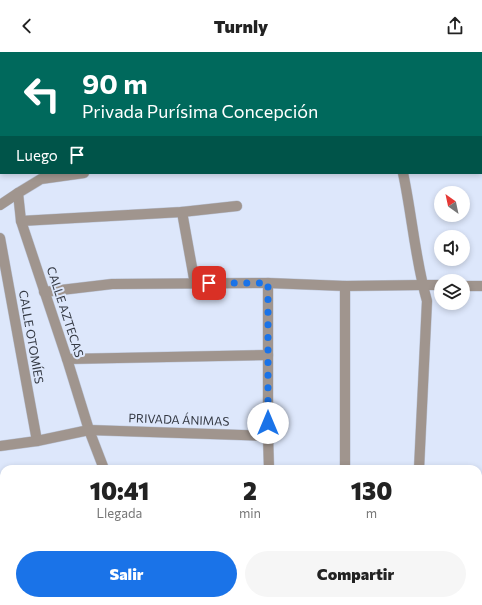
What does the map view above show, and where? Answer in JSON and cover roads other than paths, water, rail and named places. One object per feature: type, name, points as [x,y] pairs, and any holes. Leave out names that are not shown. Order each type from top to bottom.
[{"type":"street","points":[[0,204],[41,176],[70,174]]},
{"type":"street","points":[[403,174],[422,285],[427,301],[419,465]]},
{"type":"street","name":"CALLE AZTECAS","points":[[18,193],[21,221],[89,430],[102,465]]},
{"type":"street","points":[[21,221],[182,212],[237,206]]},
{"type":"street","points":[[182,212],[195,284]]},
{"type":"street","name":"CALLE OTOMÍES","points":[[0,238],[36,441]]},
{"type":"street","points":[[44,292],[112,284],[268,283],[345,286],[434,285]]},
{"type":"street","points":[[268,283],[269,465]]},
{"type":"street","points":[[345,286],[345,465]]},
{"type":"street","points":[[470,286],[482,286]]},
{"type":"street","points":[[67,360],[268,355]]},
{"type":"street","name":"PRIVADA ÁNIMAS","points":[[0,446],[36,441],[89,430],[268,436]]}]
